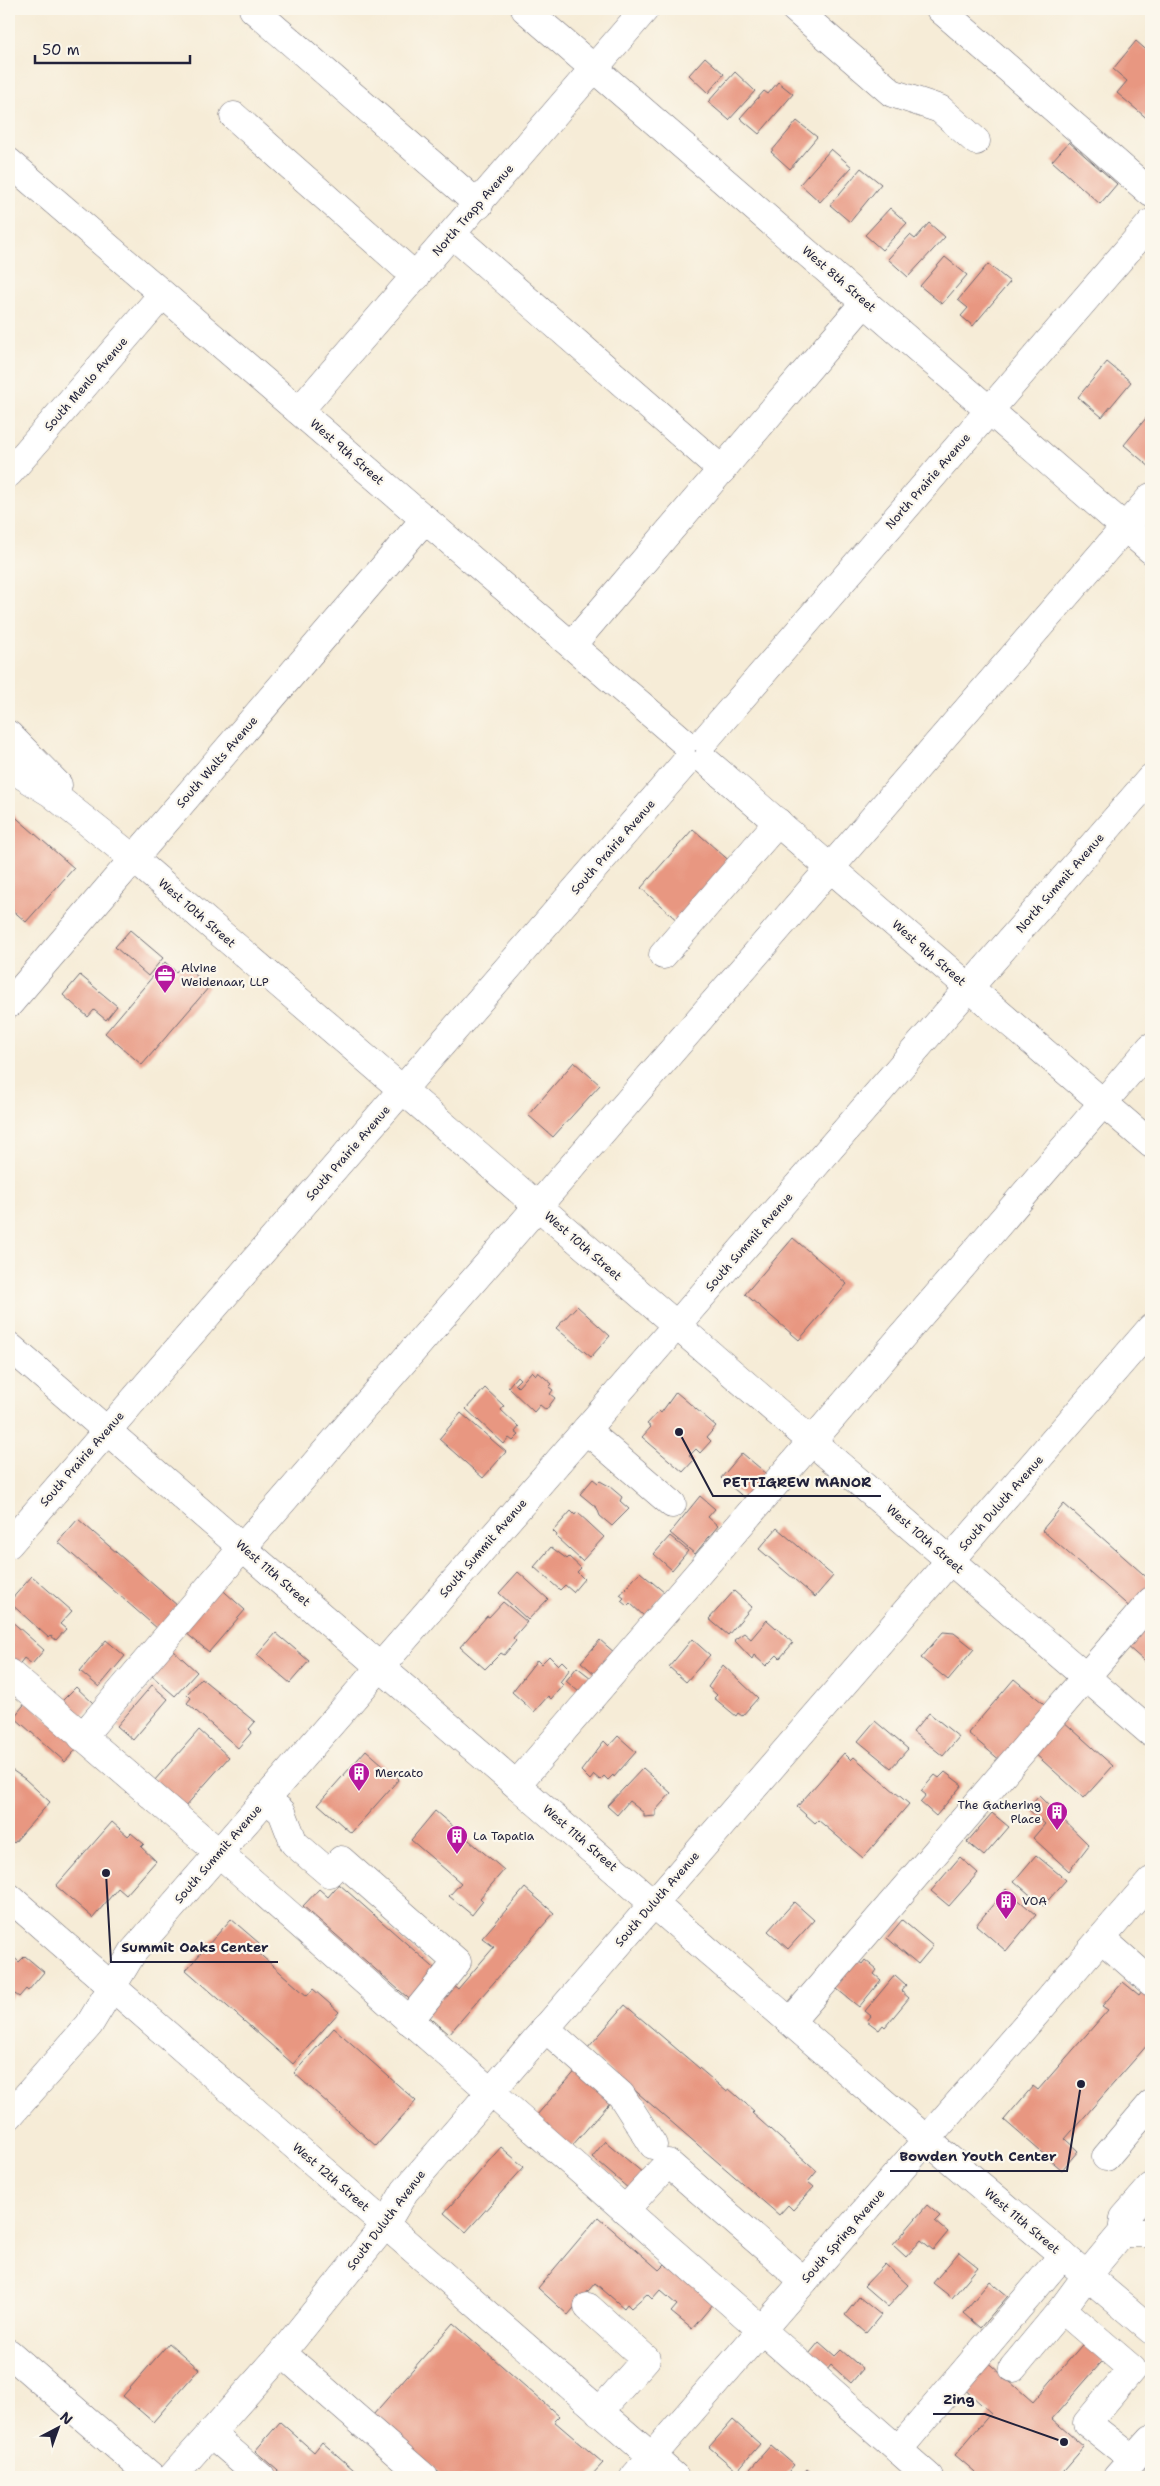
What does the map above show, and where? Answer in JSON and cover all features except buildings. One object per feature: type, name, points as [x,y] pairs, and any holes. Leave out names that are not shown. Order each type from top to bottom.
[{"type":"street","points":[[253,9],[478,205]]},
{"type":"street","name":"West 8th Street","points":[[525,9],[1151,550]]},
{"type":"street","name":"North Trapp Avenue","points":[[299,411],[645,9]]},
{"type":"street","points":[[796,9],[892,93],[940,109],[976,141]]},
{"type":"street","points":[[940,9],[1151,193]]},
{"type":"street","points":[[234,116],[416,276]]},
{"type":"street","name":"West 9th Street","points":[[9,162],[1151,1144]]},
{"type":"street","name":"North Prairie Avenue","points":[[695,751],[1151,223]]},
{"type":"street","points":[[452,235],[722,470]]},
{"type":"street","name":"South Menlo Avenue","points":[[9,473],[162,295]]},
{"type":"street","points":[[572,645],[865,302]]},
{"type":"street","points":[[82,1737],[242,1547],[1151,496]]},
{"type":"street","name":"South Walts Avenue","points":[[9,1004],[425,519]]},
{"type":"street","points":[[9,734],[134,859]]},
{"type":"street","name":"South Prairie Avenue","points":[[9,1544],[695,751]]},
{"type":"street","name":"West 10th Street","points":[[9,767],[51,793],[134,859],[1151,1734]]},
{"type":"street","name":"North Summit Avenue","points":[[968,987],[1151,778]]},
{"type":"street","points":[[663,955],[778,822]]},
{"type":"street","name":"South Summit Avenue","points":[[9,2116],[89,2025],[133,1952],[968,987]]},
{"type":"street","points":[[517,1784],[1151,1047]]},
{"type":"street","name":"South Duluth Avenue","points":[[172,2477],[282,2353],[386,2225],[405,2191],[1151,1328]]},
{"type":"street","name":"West 11th Street","points":[[9,1346],[655,1902],[927,2140],[1151,2330]]},
{"type":"street","points":[[586,1430],[672,1504]]},
{"type":"street","points":[[791,2021],[1151,1600]]},
{"type":"street","points":[[9,1673],[929,2477]]},
{"type":"street","points":[[266,1799],[282,1812],[294,1843],[329,1874],[341,1860],[457,1962],[409,2021]]},
{"type":"street","name":"South Spring Avenue","points":[[634,2477],[1151,1882]]},
{"type":"street","name":"West 12th Street","points":[[9,1897],[675,2477]]},
{"type":"street","points":[[1102,1939],[1151,1982]]},
{"type":"street","points":[[545,2028],[621,2095],[653,2145]]},
{"type":"street","points":[[1106,2157],[1151,2104]]},
{"type":"street","points":[[625,2210],[668,2163],[804,2281]]},
{"type":"street","points":[[1013,2368],[1122,2233],[1124,2218],[1151,2187]]},
{"type":"street","points":[[1122,2233],[1151,2233]]},
{"type":"street","points":[[898,2450],[1063,2255]]},
{"type":"street","points":[[588,2307],[646,2359],[600,2412]]},
{"type":"street","points":[[1062,2309],[1132,2369],[1087,2423],[1125,2468],[1151,2438]]},
{"type":"street","points":[[9,2352],[152,2477]]},
{"type":"street","points":[[282,2353],[424,2477]]},
{"type":"street","points":[[210,2433],[261,2477]]},
{"type":"place","name":"Alvine Weidenaar, LLP","points":[[165,994]]},
{"type":"place","name":"PETTIGREW MANOR","points":[[679,1432]]},
{"type":"place","name":"Mercato","points":[[359,1792]]},
{"type":"place","name":"The Gathering Place","points":[[1057,1831]]},
{"type":"place","name":"La Tapatia","points":[[457,1855]]},
{"type":"place","name":"Summit Oaks Center","points":[[106,1873]]},
{"type":"place","name":"VOA","points":[[1006,1920]]},
{"type":"place","name":"Bowden Youth Center","points":[[1081,2084]]},
{"type":"place","name":"Zing","points":[[1064,2442]]}]
